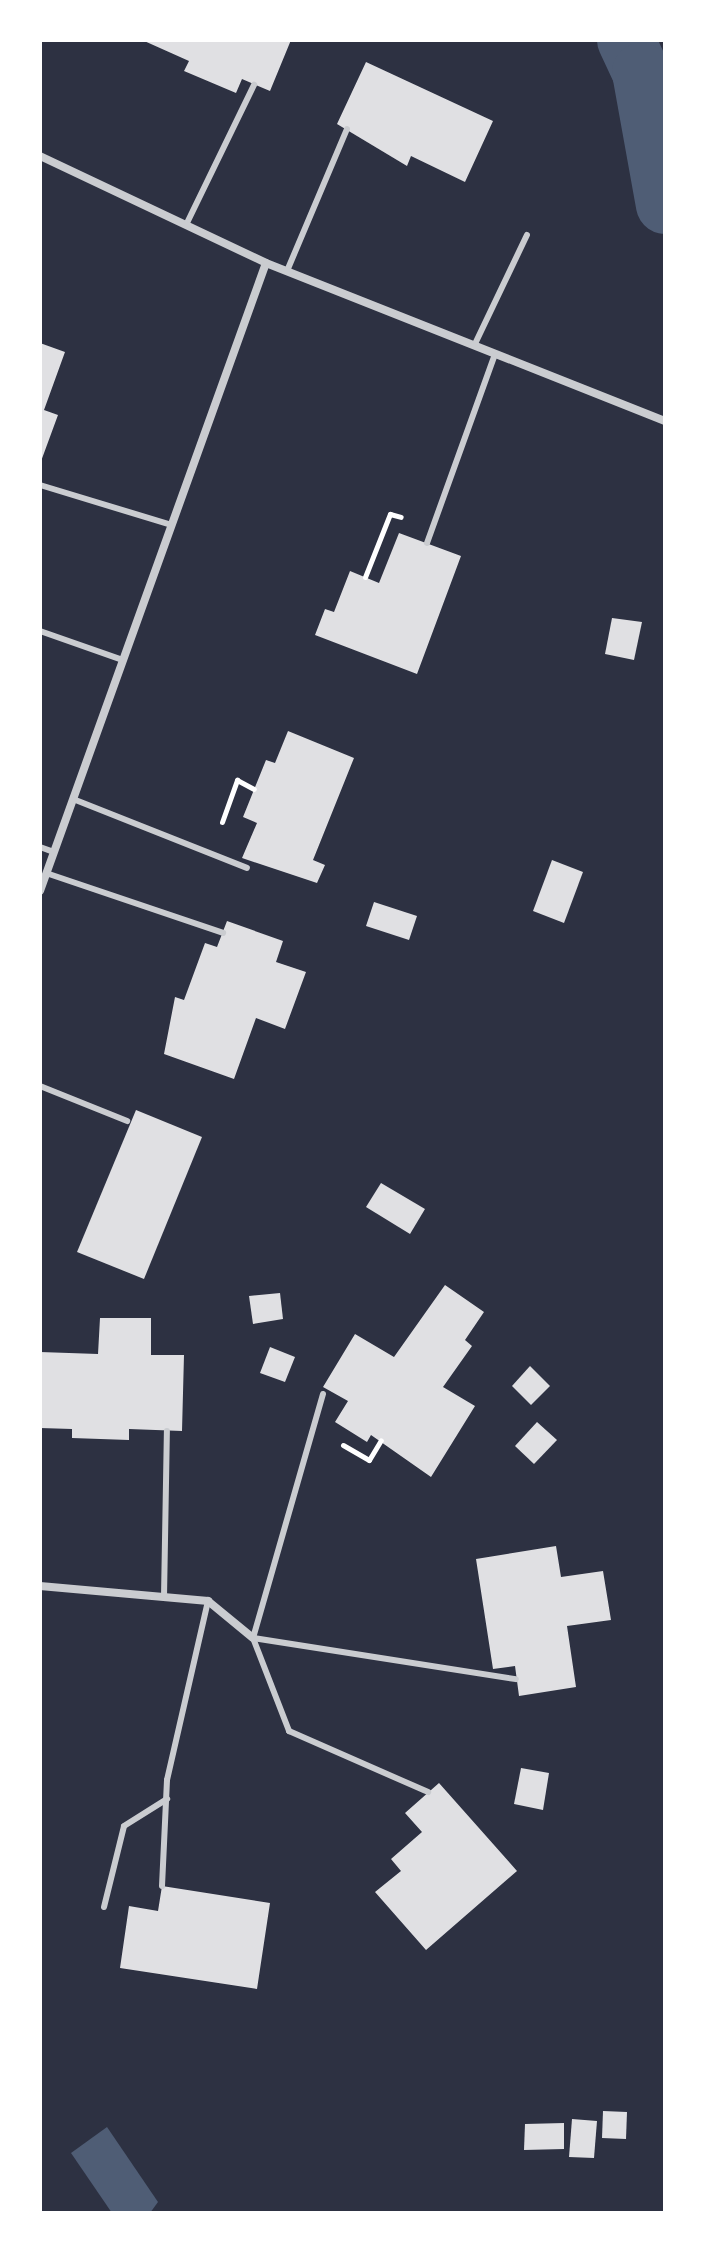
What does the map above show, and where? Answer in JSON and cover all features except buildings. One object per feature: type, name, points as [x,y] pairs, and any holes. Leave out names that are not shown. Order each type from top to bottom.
[{"type":"street","points":[[40,156],[266,263],[665,421]]},
{"type":"street","points":[[40,891],[266,263]]},
{"type":"street","points":[[40,1586],[208,1601],[253,1638]]},
{"type":"lane","points":[[186,225],[254,85]]},
{"type":"lane","points":[[287,271],[347,129]]},
{"type":"lane","points":[[474,346],[527,235]]},
{"type":"lane","points":[[427,543],[495,354]]},
{"type":"lane","points":[[40,485],[172,525]]},
{"type":"lane","points":[[40,631],[123,660]]},
{"type":"lane","points":[[73,799],[247,868]]},
{"type":"lane","points":[[40,847],[54,852]]},
{"type":"lane","points":[[46,873],[223,933]]},
{"type":"lane","points":[[40,1086],[127,1121]]},
{"type":"lane","points":[[323,1394],[253,1638],[289,1731],[428,1792]]},
{"type":"lane","points":[[164,1597],[167,1431]]},
{"type":"lane","points":[[162,1886],[167,1799],[208,1601]]},
{"type":"lane","points":[[253,1638],[516,1679]]},
{"type":"lane","points":[[104,1907],[124,1826],[167,1799]]},
{"type":"path","points":[[365,577],[390,514],[433,527]]},
{"type":"path","points":[[211,853],[237,780],[254,789]]},
{"type":"path","points":[[315,1428],[369,1460],[381,1440]]},
{"type":"water","points":[[107,2127],[158,2202],[150,2213],[112,2213],[71,2153]]},
{"type":"waterway","points":[[626,40],[641,72],[665,205]]}]
